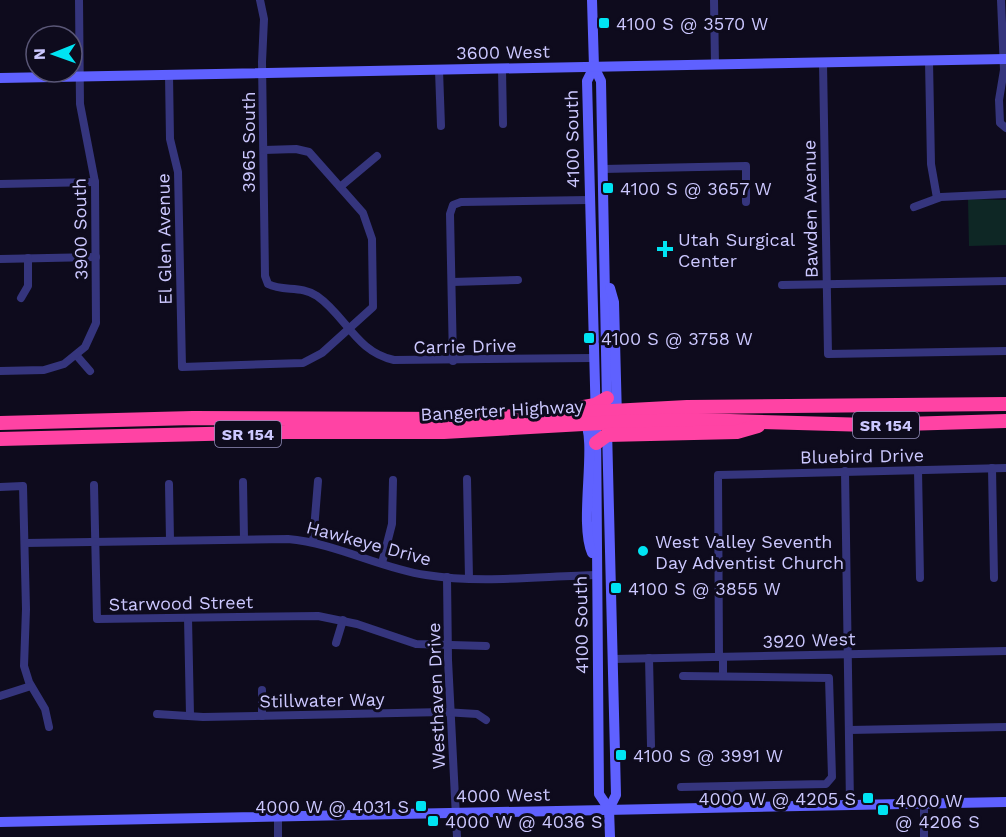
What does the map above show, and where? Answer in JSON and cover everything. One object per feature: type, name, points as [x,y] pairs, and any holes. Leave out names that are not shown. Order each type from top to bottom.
[{"type":"highway","name":"Bangerter Highway","points":[[0,440],[287,432],[444,432],[603,419],[919,405],[1006,404]]},
{"type":"highway","points":[[766,422],[797,414],[888,412],[919,405]]},
{"type":"highway","points":[[287,432],[299,427],[412,426],[428,419],[464,411],[603,419]]},
{"type":"highway","name":"Bangerter Highway","points":[[0,423],[205,418],[428,419],[574,413],[603,419],[891,425],[1006,421]]},
{"type":"main road","points":[[592,0],[594,68]]},
{"type":"main road","name":"3600 West","points":[[84,77],[1004,59]]},
{"type":"main road","name":"4100 South","points":[[594,68],[587,81],[588,150],[593,358],[603,419],[613,658],[616,795],[609,809],[610,837]]},
{"type":"main road","name":"4100 South","points":[[594,68],[601,81],[606,278],[597,562],[599,794],[609,809]]},
{"type":"main road","name":"3600 West","points":[[0,78],[24,78]]},
{"type":"main road","points":[[588,150],[596,172],[598,261],[614,302],[603,419],[588,539],[605,585],[607,705],[614,725]]},
{"type":"main road","name":"4000 West","points":[[0,822],[1006,802]]},
{"type":"street","name":"3900 South","points":[[79,0],[79,24]]},
{"type":"street","name":"3965 South","points":[[260,0],[264,19],[262,73],[265,276],[268,284]]},
{"type":"street","points":[[714,0],[715,65]]},
{"type":"street","points":[[1001,0],[1004,80],[999,104],[999,120],[1005,127]]},
{"type":"street","points":[[929,61],[931,164],[937,198]]},
{"type":"street","name":"Bawden Avenue","points":[[823,63],[828,354],[1006,351]]},
{"type":"street","points":[[502,69],[503,124]]},
{"type":"street","points":[[440,70],[441,126]]},
{"type":"street","name":"El Glen Avenue","points":[[169,75],[170,139],[178,172],[182,366],[303,363],[322,353],[349,330]]},
{"type":"street","name":"3900 South","points":[[77,356],[89,342],[96,323],[95,182],[81,114],[80,84]]},
{"type":"street","points":[[264,150],[306,151],[315,158],[365,217],[373,244],[374,305],[349,330]]},
{"type":"street","points":[[340,187],[377,156]]},
{"type":"street","points":[[603,169],[746,166],[746,202]]},
{"type":"street","points":[[0,184],[95,182]]},
{"type":"street","points":[[914,207],[937,198],[1006,194]]},
{"type":"street","points":[[453,361],[450,214],[453,205],[460,202],[590,200]]},
{"type":"street","points":[[0,259],[96,257]]},
{"type":"street","points":[[21,298],[27,286],[28,258]]},
{"type":"street","points":[[452,282],[518,280]]},
{"type":"street","points":[[782,285],[1006,280]]},
{"type":"street","name":"Carrie Drive","points":[[268,284],[299,288],[313,294],[366,348],[389,359],[453,361],[593,358]]},
{"type":"street","points":[[0,371],[51,369],[77,356],[90,371]]},
{"type":"street","points":[[992,468],[994,578]]},
{"type":"street","name":"Bluebird Drive","points":[[721,657],[718,475],[1006,468]]},
{"type":"street","points":[[918,470],[920,578]]},
{"type":"street","points":[[845,471],[850,805]]},
{"type":"street","points":[[467,479],[469,578]]},
{"type":"street","points":[[382,564],[392,524],[393,480]]},
{"type":"street","points":[[313,542],[317,516],[318,481]]},
{"type":"street","points":[[243,482],[244,539]]},
{"type":"street","points":[[169,484],[170,540]]},
{"type":"street","points":[[94,485],[95,542]]},
{"type":"street","points":[[0,487],[23,486],[26,618],[23,657],[31,686],[43,704],[49,727]]},
{"type":"street","name":"Hawkeye Drive","points":[[25,543],[280,538],[313,542],[418,574],[447,578],[597,575]]},
{"type":"street","name":"Starwood Street","points":[[95,542],[97,619],[302,615],[343,620],[409,642],[448,646],[486,646]]},
{"type":"street","name":"Westhaven Drive","points":[[447,578],[457,837]]},
{"type":"street","points":[[188,618],[190,715]]},
{"type":"street","points":[[336,643],[343,620]]},
{"type":"street","name":"3920 West","points":[[613,658],[1006,651]]},
{"type":"street","points":[[721,657],[723,676]]},
{"type":"street","points":[[649,658],[651,746]]},
{"type":"street","points":[[681,787],[826,784],[832,777],[829,678],[683,676]]},
{"type":"street","points":[[0,696],[31,686]]},
{"type":"street","points":[[262,690],[262,716]]},
{"type":"street","name":"Stillwater Way","points":[[157,714],[262,716],[452,713],[477,714],[486,720]]},
{"type":"street","points":[[849,730],[1006,727]]},
{"type":"street","points":[[731,786],[732,807]]},
{"type":"street","points":[[924,804],[924,837]]},
{"type":"street","points":[[278,816],[278,837]]},
{"type":"green space","points":[[968,199],[1006,200],[1006,245],[969,246]]},
{"type":"place","name":"4100 S @ 3570 W","points":[[604,23]]},
{"type":"place","name":"4100 S @ 3657 W","points":[[608,188]]},
{"type":"place","name":"Utah Surgical Center","points":[[665,249]]},
{"type":"place","name":"4100 S @ 3758 W","points":[[589,338]]},
{"type":"place","name":"West Valley Seventh Day Adventist Church","points":[[643,551]]},
{"type":"place","name":"4100 S @ 3855 W","points":[[616,588]]},
{"type":"place","name":"4100 S @ 3991 W","points":[[621,755]]},
{"type":"place","name":"4000 W @ 4205 S","points":[[868,798]]},
{"type":"place","name":"4000 W @ 4031 S","points":[[421,806]]},
{"type":"place","name":"4000 W @ 4206 S","points":[[883,810]]},
{"type":"place","name":"4000 W @ 4036 S","points":[[433,821]]}]
